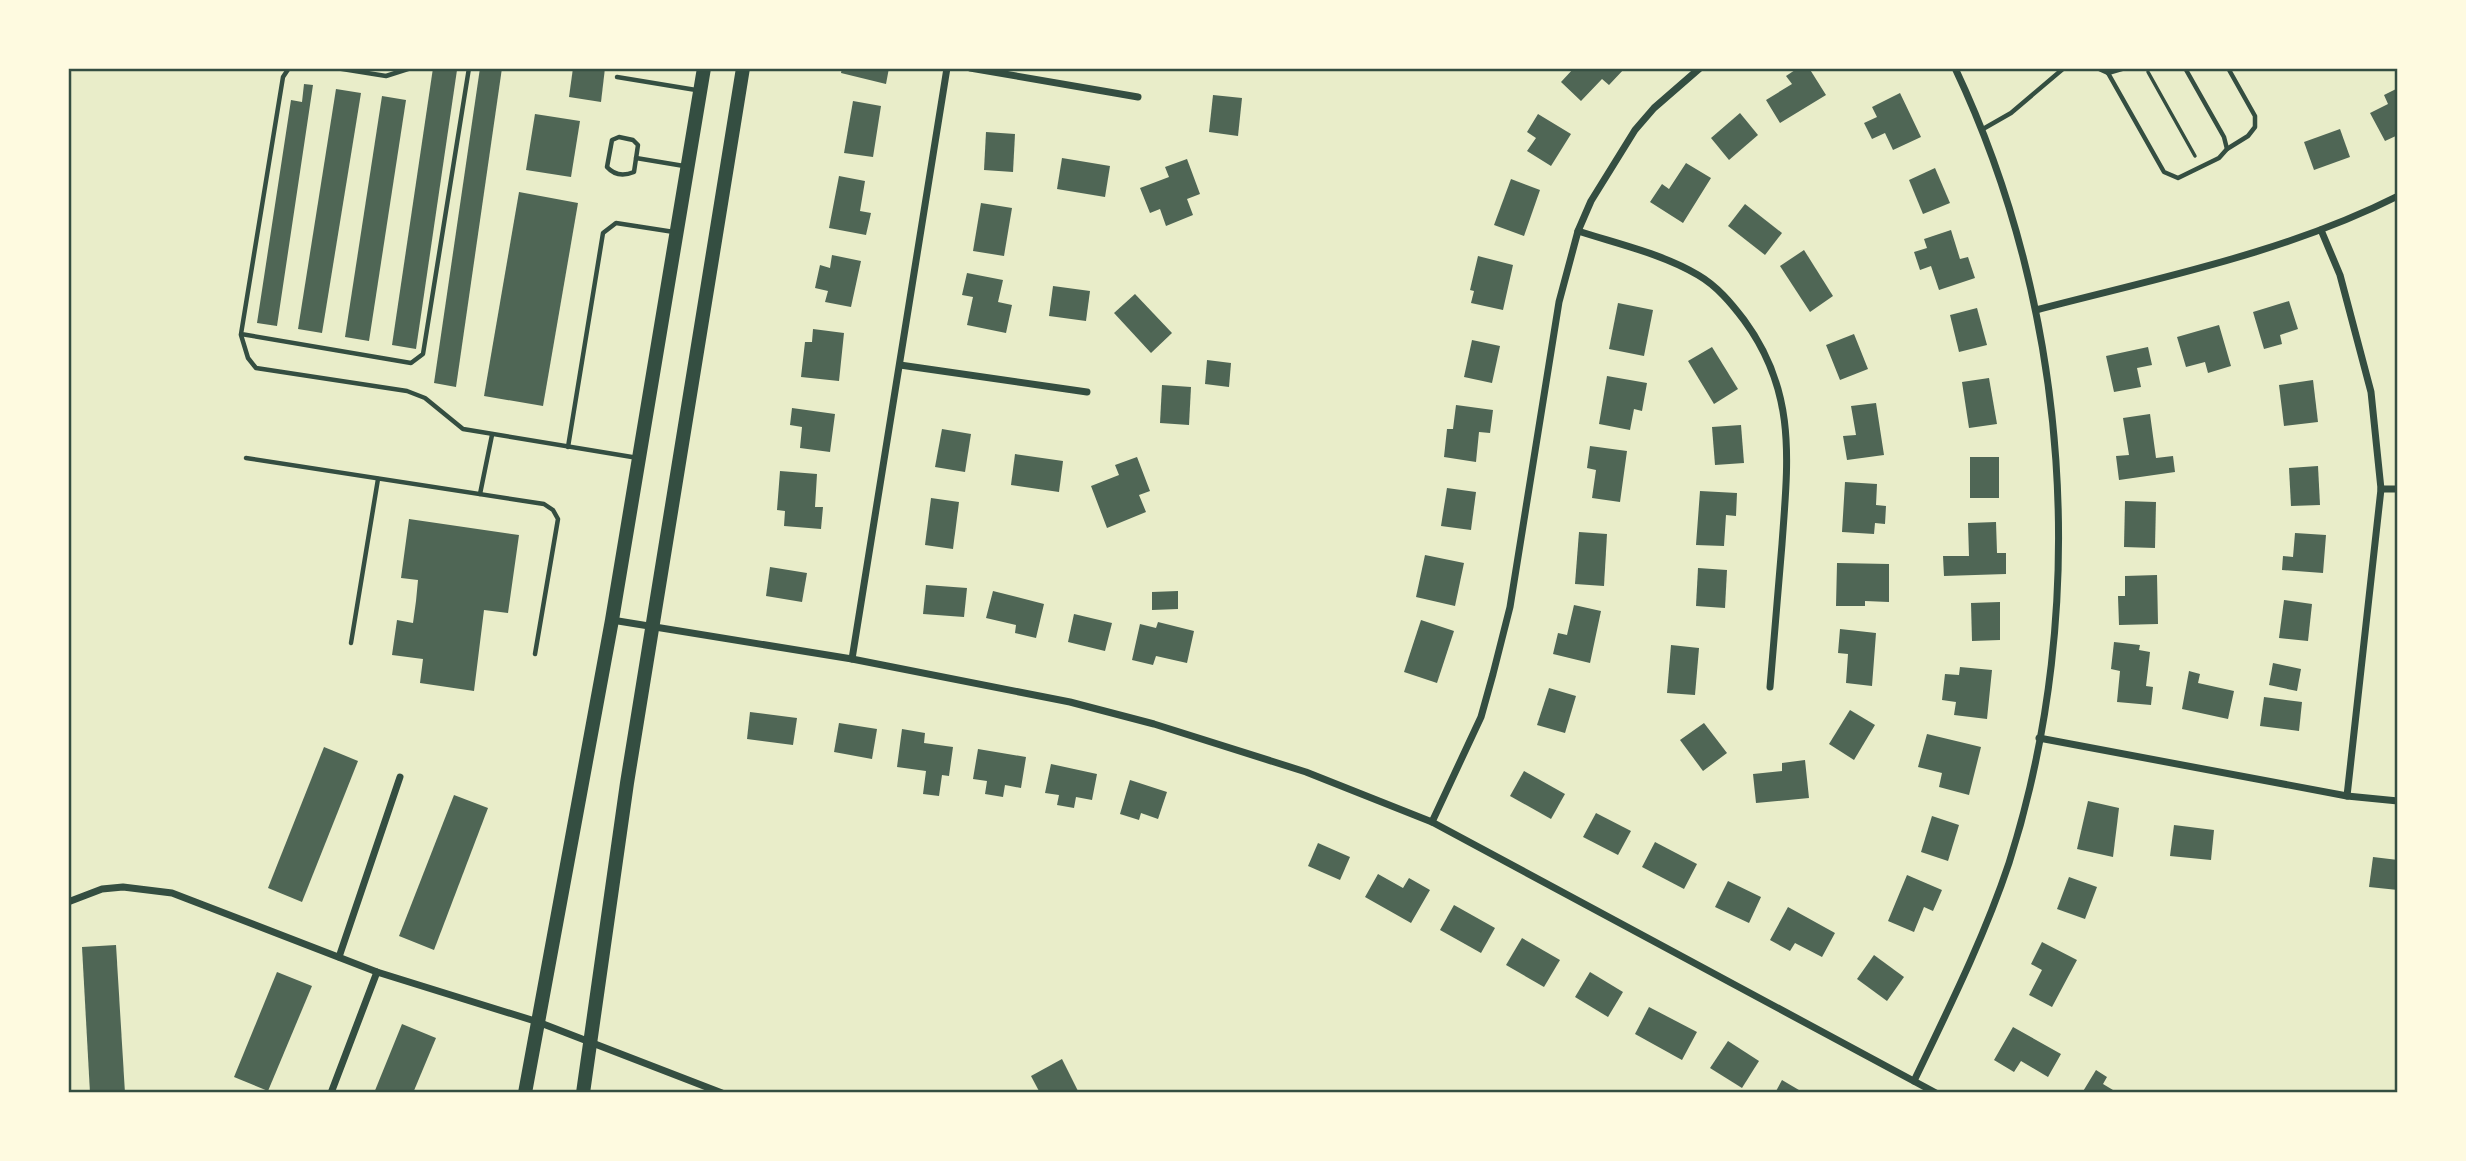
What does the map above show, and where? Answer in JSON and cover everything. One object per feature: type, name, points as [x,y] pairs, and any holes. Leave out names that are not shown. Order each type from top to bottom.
[{"type":"main road","points":[[525,1093],[612,620],[705,68]]},
{"type":"main road","points":[[583,1093],[627,783],[743,68]]},
{"type":"street","points":[[852,659],[947,68]]},
{"type":"street","points":[[970,68],[1138,97]]},
{"type":"street","points":[[1432,822],[1481,717],[1510,607],[1559,302],[1578,231],[1595,193],[1635,130],[1654,108],[1700,68]]},
{"type":"street","points":[[1914,1081],[1967,969],[2004,874],[2026,801],[2039,738],[2050,655],[2058,556],[2051,392],[2036,310],[2001,179],[1983,129],[1955,68]]},
{"type":"street","points":[[2036,310],[2211,265],[2321,230],[2398,196]]},
{"type":"street","points":[[2321,230],[2340,275],[2371,392],[2381,489],[2347,796]]},
{"type":"street","points":[[1578,231],[1698,274],[1719,290],[1736,309],[1768,359],[1785,411],[1789,455],[1770,687]]},
{"type":"street","points":[[900,365],[1087,392]]},
{"type":"street","points":[[2381,489],[2398,489]]},
{"type":"street","points":[[612,620],[852,659],[1070,702],[1263,757],[1432,822],[1936,1093]]},
{"type":"street","points":[[2039,738],[2347,796],[2398,801]]},
{"type":"street","points":[[339,957],[400,777]]},
{"type":"street","points":[[68,902],[102,889],[123,887],[172,893],[377,972],[538,1022],[723,1093]]},
{"type":"street","points":[[331,1093],[377,972]]},
{"type":"lane","points":[[289,68],[283,77],[241,334],[248,358],[256,368],[407,391],[425,398],[463,429],[639,458]]},
{"type":"lane","points":[[336,68],[386,76],[411,68]]},
{"type":"lane","points":[[241,334],[411,362],[418,360],[422,354],[469,68]]},
{"type":"lane","points":[[1983,129],[2011,113],[2064,68]]},
{"type":"lane","points":[[2096,68],[2108,73],[2164,172],[2178,178],[2219,158],[2227,149],[2248,136],[2255,127],[2255,116],[2228,68]]},
{"type":"lane","points":[[2108,73],[2125,68]]},
{"type":"lane","points":[[2185,68],[2224,137],[2227,149]]},
{"type":"lane","points":[[617,77],[701,91]]},
{"type":"lane","points":[[618,137],[633,140],[638,145],[636,158],[634,172],[627,175],[612,172],[607,167],[612,140],[618,137]]},
{"type":"lane","points":[[636,158],[688,167]]},
{"type":"lane","points":[[568,447],[603,233],[616,223],[678,233]]},
{"type":"lane","points":[[480,494],[492,435]]},
{"type":"lane","points":[[246,458],[544,504],[553,510],[558,519],[535,654]]},
{"type":"lane","points":[[351,643],[378,479]]},
{"type":"path","points":[[2148,72],[2195,156]]},
{"type":"building","points":[[433,68],[457,70],[416,349],[392,345]]},
{"type":"building","points":[[480,68],[502,68],[456,387],[434,383]]},
{"type":"building","points":[[573,68],[605,68],[601,102],[569,97]]},
{"type":"building","points":[[842,68],[889,68],[886,84],[841,73]]},
{"type":"building","points":[[1574,68],[1625,68],[1609,85],[1602,79],[1581,101],[1561,82]]},
{"type":"building","points":[[1798,68],[1809,68],[1826,95],[1780,123],[1766,100],[1792,84],[1786,76]]},
{"type":"building","points":[[304,84],[313,85],[277,326],[257,323],[291,100],[302,102]]},
{"type":"building","points":[[2398,88],[2398,135],[2385,141],[2370,113],[2388,104],[2384,95]]},
{"type":"building","points":[[336,89],[361,93],[322,333],[298,329]]},
{"type":"building","points":[[1900,93],[1921,137],[1893,150],[1885,133],[1872,139],[1864,123],[1877,117],[1872,107]]},
{"type":"building","points":[[1213,95],[1242,98],[1238,136],[1209,132]]},
{"type":"building","points":[[382,96],[406,100],[369,341],[345,337]]},
{"type":"building","points":[[853,101],[881,106],[873,157],[844,153]]},
{"type":"building","points":[[1740,113],[1758,135],[1729,160],[1711,138]]},
{"type":"building","points":[[535,114],[580,121],[571,177],[526,170]]},
{"type":"building","points":[[1538,114],[1571,134],[1551,166],[1527,151],[1536,138],[1527,132]]},
{"type":"building","points":[[2340,129],[2350,157],[2314,170],[2304,142]]},
{"type":"building","points":[[986,132],[1015,134],[1013,172],[984,170]]},
{"type":"building","points":[[1062,158],[1110,166],[1105,197],[1057,189]]},
{"type":"building","points":[[1187,159],[1200,194],[1187,199],[1193,215],[1166,226],[1160,209],[1150,213],[1140,188],[1169,177],[1165,167]]},
{"type":"building","points":[[1686,163],[1711,178],[1683,223],[1650,202],[1662,184],[1669,189]]},
{"type":"building","points":[[1935,168],[1950,203],[1923,214],[1909,180]]},
{"type":"building","points":[[839,176],[865,181],[860,211],[871,213],[866,235],[829,228]]},
{"type":"building","points":[[1511,179],[1540,190],[1524,236],[1494,225]]},
{"type":"building","points":[[519,192],[578,203],[543,406],[484,396]]},
{"type":"building","points":[[981,203],[1012,208],[1004,256],[973,251]]},
{"type":"building","points":[[1745,204],[1782,233],[1765,255],[1728,226]]},
{"type":"building","points":[[1951,230],[1960,259],[1968,257],[1975,278],[1939,290],[1931,266],[1920,270],[1914,252],[1927,248],[1924,239]]},
{"type":"building","points":[[1804,250],[1833,296],[1810,312],[1780,266]]},
{"type":"building","points":[[832,255],[861,261],[851,307],[825,302],[828,291],[815,288],[820,265],[830,268]]},
{"type":"building","points":[[1478,256],[1513,265],[1503,310],[1471,303],[1474,291],[1470,290]]},
{"type":"building","points":[[967,273],[1003,280],[998,302],[1012,305],[1006,333],[967,325],[973,297],[962,295]]},
{"type":"building","points":[[1053,286],[1090,291],[1086,321],[1049,316]]},
{"type":"building","points":[[1135,294],[1172,333],[1151,353],[1114,313]]},
{"type":"building","points":[[2289,301],[2298,329],[2280,335],[2282,344],[2264,349],[2253,312]]},
{"type":"building","points":[[1618,303],[1653,310],[1644,356],[1609,349]]},
{"type":"building","points":[[1977,308],[1987,345],[1959,352],[1950,315]]},
{"type":"building","points":[[2219,325],[2231,366],[2208,373],[2205,362],[2186,367],[2177,337]]},
{"type":"building","points":[[813,329],[844,333],[839,381],[801,377],[805,342],[812,342]]},
{"type":"building","points":[[1854,334],[1868,369],[1840,380],[1826,345]]},
{"type":"building","points":[[1472,340],[1500,346],[1492,383],[1464,377]]},
{"type":"building","points":[[1712,347],[1738,389],[1714,404],[1688,361]]},
{"type":"building","points":[[2148,347],[2152,365],[2137,368],[2141,387],[2114,392],[2106,356]]},
{"type":"building","points":[[1207,360],[1231,363],[1229,387],[1205,384]]},
{"type":"building","points":[[1607,376],[1647,383],[1642,411],[1634,409],[1630,430],[1599,424]]},
{"type":"building","points":[[1989,378],[1997,424],[1969,428],[1962,382]]},
{"type":"building","points":[[2313,380],[2318,422],[2284,426],[2279,385]]},
{"type":"building","points":[[1162,385],[1191,387],[1189,425],[1160,423]]},
{"type":"building","points":[[1876,403],[1884,455],[1847,460],[1843,436],[1856,435],[1851,406]]},
{"type":"building","points":[[1456,405],[1493,410],[1490,433],[1479,432],[1476,462],[1444,457],[1447,429],[1453,429]]},
{"type":"building","points":[[792,408],[835,414],[830,452],[800,448],[802,427],[790,425]]},
{"type":"building","points":[[2150,414],[2156,458],[2173,456],[2175,472],[2119,480],[2116,456],[2129,455],[2123,418]]},
{"type":"building","points":[[1741,425],[1744,463],[1715,465],[1712,427]]},
{"type":"building","points":[[942,429],[971,434],[965,472],[935,467]]},
{"type":"building","points":[[1590,446],[1627,451],[1620,502],[1592,498],[1596,470],[1587,468]]},
{"type":"building","points":[[1015,454],[1063,461],[1059,492],[1011,485]]},
{"type":"building","points":[[1137,457],[1150,491],[1139,495],[1146,512],[1107,528],[1091,486],[1119,475],[1115,465]]},
{"type":"building","points":[[1970,457],[1999,457],[1999,498],[1970,498]]},
{"type":"building","points":[[2318,466],[2320,505],[2291,506],[2289,468]]},
{"type":"building","points":[[780,471],[817,474],[815,507],[823,507],[821,529],[784,526],[785,511],[777,510]]},
{"type":"building","points":[[1845,482],[1877,484],[1876,505],[1886,506],[1885,524],[1875,523],[1874,534],[1842,532]]},
{"type":"building","points":[[1447,488],[1476,492],[1471,530],[1441,526]]},
{"type":"building","points":[[1700,491],[1737,493],[1736,516],[1726,515],[1724,546],[1696,545]]},
{"type":"building","points":[[931,498],[959,502],[953,549],[925,545]]},
{"type":"building","points":[[2125,501],[2156,502],[2155,548],[2124,547]]},
{"type":"building","points":[[409,519],[519,535],[508,613],[484,610],[474,691],[420,683],[423,659],[392,655],[397,620],[413,623],[416,601],[418,580],[401,578]]},
{"type":"building","points":[[1996,522],[1997,553],[2006,553],[2006,574],[1944,576],[1943,556],[1969,556],[1968,523]]},
{"type":"building","points":[[1579,532],[1607,534],[1604,586],[1575,584]]},
{"type":"building","points":[[2295,533],[2326,535],[2323,573],[2282,570],[2283,556],[2293,557]]},
{"type":"building","points":[[1425,555],[1464,563],[1455,606],[1416,597]]},
{"type":"building","points":[[1837,563],[1889,564],[1889,602],[1865,601],[1865,606],[1836,606]]},
{"type":"building","points":[[770,567],[807,573],[802,602],[766,596]]},
{"type":"building","points":[[1698,568],[1727,570],[1725,608],[1696,606]]},
{"type":"building","points":[[2157,575],[2158,624],[2119,625],[2118,596],[2125,596],[2125,576]]},
{"type":"building","points":[[926,585],[967,588],[964,617],[923,614]]},
{"type":"building","points":[[993,591],[1044,604],[1036,638],[1015,633],[1016,625],[986,618]]},
{"type":"building","points":[[1178,591],[1178,609],[1152,610],[1152,592]]},
{"type":"building","points":[[2284,600],[2312,604],[2308,641],[2279,638]]},
{"type":"building","points":[[2000,602],[2000,640],[1972,641],[1971,603]]},
{"type":"building","points":[[1574,605],[1601,611],[1590,663],[1553,654],[1558,633],[1567,635]]},
{"type":"building","points":[[1074,614],[1112,623],[1105,651],[1068,642]]},
{"type":"building","points":[[1421,620],[1454,631],[1437,683],[1404,672]]},
{"type":"building","points":[[1158,622],[1194,631],[1187,663],[1156,656],[1153,665],[1132,660],[1140,624],[1156,628]]},
{"type":"building","points":[[1840,629],[1876,633],[1872,686],[1846,683],[1848,654],[1838,653]]},
{"type":"building","points":[[2114,642],[2140,645],[2139,650],[2150,652],[2146,686],[2153,687],[2151,705],[2117,702],[2120,671],[2111,669]]},
{"type":"building","points":[[1671,645],[1699,648],[1695,695],[1667,693]]},
{"type":"building","points":[[2273,663],[2301,669],[2297,691],[2269,685]]},
{"type":"building","points":[[1960,667],[1992,670],[1987,719],[1954,715],[1956,702],[1942,700],[1945,674],[1959,675]]},
{"type":"building","points":[[2189,671],[2200,674],[2198,683],[2234,691],[2228,719],[2182,709]]},
{"type":"building","points":[[1549,688],[1576,696],[1565,733],[1537,725]]},
{"type":"building","points":[[2264,697],[2302,702],[2299,731],[2260,726]]},
{"type":"building","points":[[1850,710],[1875,725],[1854,760],[1829,744]]},
{"type":"building","points":[[750,712],[797,718],[793,745],[747,739]]},
{"type":"building","points":[[839,723],[877,729],[872,759],[834,752]]},
{"type":"building","points":[[1704,723],[1727,753],[1703,771],[1680,740]]},
{"type":"building","points":[[902,729],[925,733],[924,743],[953,747],[949,776],[942,775],[939,796],[923,794],[926,771],[897,767]]},
{"type":"building","points":[[1927,734],[1981,747],[1969,795],[1939,787],[1942,773],[1918,767]]},
{"type":"building","points":[[324,747],[358,761],[302,902],[268,888]]},
{"type":"building","points":[[978,749],[1026,757],[1021,788],[1005,785],[1003,797],[985,794],[987,781],[973,779]]},
{"type":"building","points":[[1805,760],[1809,798],[1756,803],[1753,774],[1782,771],[1782,763]]},
{"type":"building","points":[[1051,764],[1097,774],[1092,800],[1076,797],[1074,808],[1057,805],[1059,795],[1045,793]]},
{"type":"building","points":[[1524,771],[1565,794],[1551,819],[1510,796]]},
{"type":"building","points":[[1130,780],[1167,792],[1158,819],[1141,813],[1139,820],[1120,814]]},
{"type":"building","points":[[454,795],[488,808],[434,950],[399,936]]},
{"type":"building","points":[[2088,801],[2119,808],[2113,857],[2077,849]]},
{"type":"building","points":[[1596,813],[1631,831],[1618,855],[1583,837]]},
{"type":"building","points":[[1932,816],[1959,825],[1948,861],[1921,852]]},
{"type":"building","points":[[2174,825],[2214,830],[2211,860],[2170,856]]},
{"type":"building","points":[[1655,842],[1697,864],[1684,889],[1642,867]]},
{"type":"building","points":[[1318,843],[1350,857],[1340,880],[1308,866]]},
{"type":"building","points":[[2373,857],[2398,860],[2398,890],[2369,887]]},
{"type":"building","points":[[1378,874],[1403,888],[1409,878],[1430,890],[1411,923],[1365,897]]},
{"type":"building","points":[[1907,875],[1942,890],[1933,911],[1924,907],[1914,932],[1888,921]]},
{"type":"building","points":[[2069,877],[2097,887],[2085,919],[2057,909]]},
{"type":"building","points":[[1728,881],[1761,897],[1749,923],[1715,907]]},
{"type":"building","points":[[1454,905],[1495,928],[1481,953],[1440,930]]},
{"type":"building","points":[[1788,907],[1835,933],[1822,957],[1795,943],[1790,951],[1770,940]]},
{"type":"building","points":[[1522,938],[1560,960],[1544,987],[1506,965]]},
{"type":"building","points":[[2042,942],[2077,960],[2052,1007],[2029,995],[2042,970],[2031,964]]},
{"type":"building","points":[[116,945],[125,1093],[90,1093],[82,947]]},
{"type":"building","points":[[1874,955],[1904,977],[1887,1001],[1857,979]]},
{"type":"building","points":[[277,972],[312,986],[268,1091],[234,1077]]},
{"type":"building","points":[[1590,972],[1623,992],[1608,1017],[1575,997]]},
{"type":"building","points":[[1649,1007],[1697,1032],[1682,1060],[1635,1034]]},
{"type":"building","points":[[402,1024],[436,1038],[413,1093],[374,1093]]},
{"type":"building","points":[[2013,1027],[2061,1054],[2048,1077],[2021,1061],[2014,1072],[1994,1060]]},
{"type":"building","points":[[1728,1041],[1759,1061],[1742,1088],[1710,1068]]},
{"type":"building","points":[[1062,1059],[1079,1093],[1040,1093],[1031,1076]]},
{"type":"building","points":[[2096,1070],[2107,1077],[2103,1084],[2118,1093],[2082,1093]]},
{"type":"building","points":[[1782,1080],[1804,1093],[1775,1093]]}]
